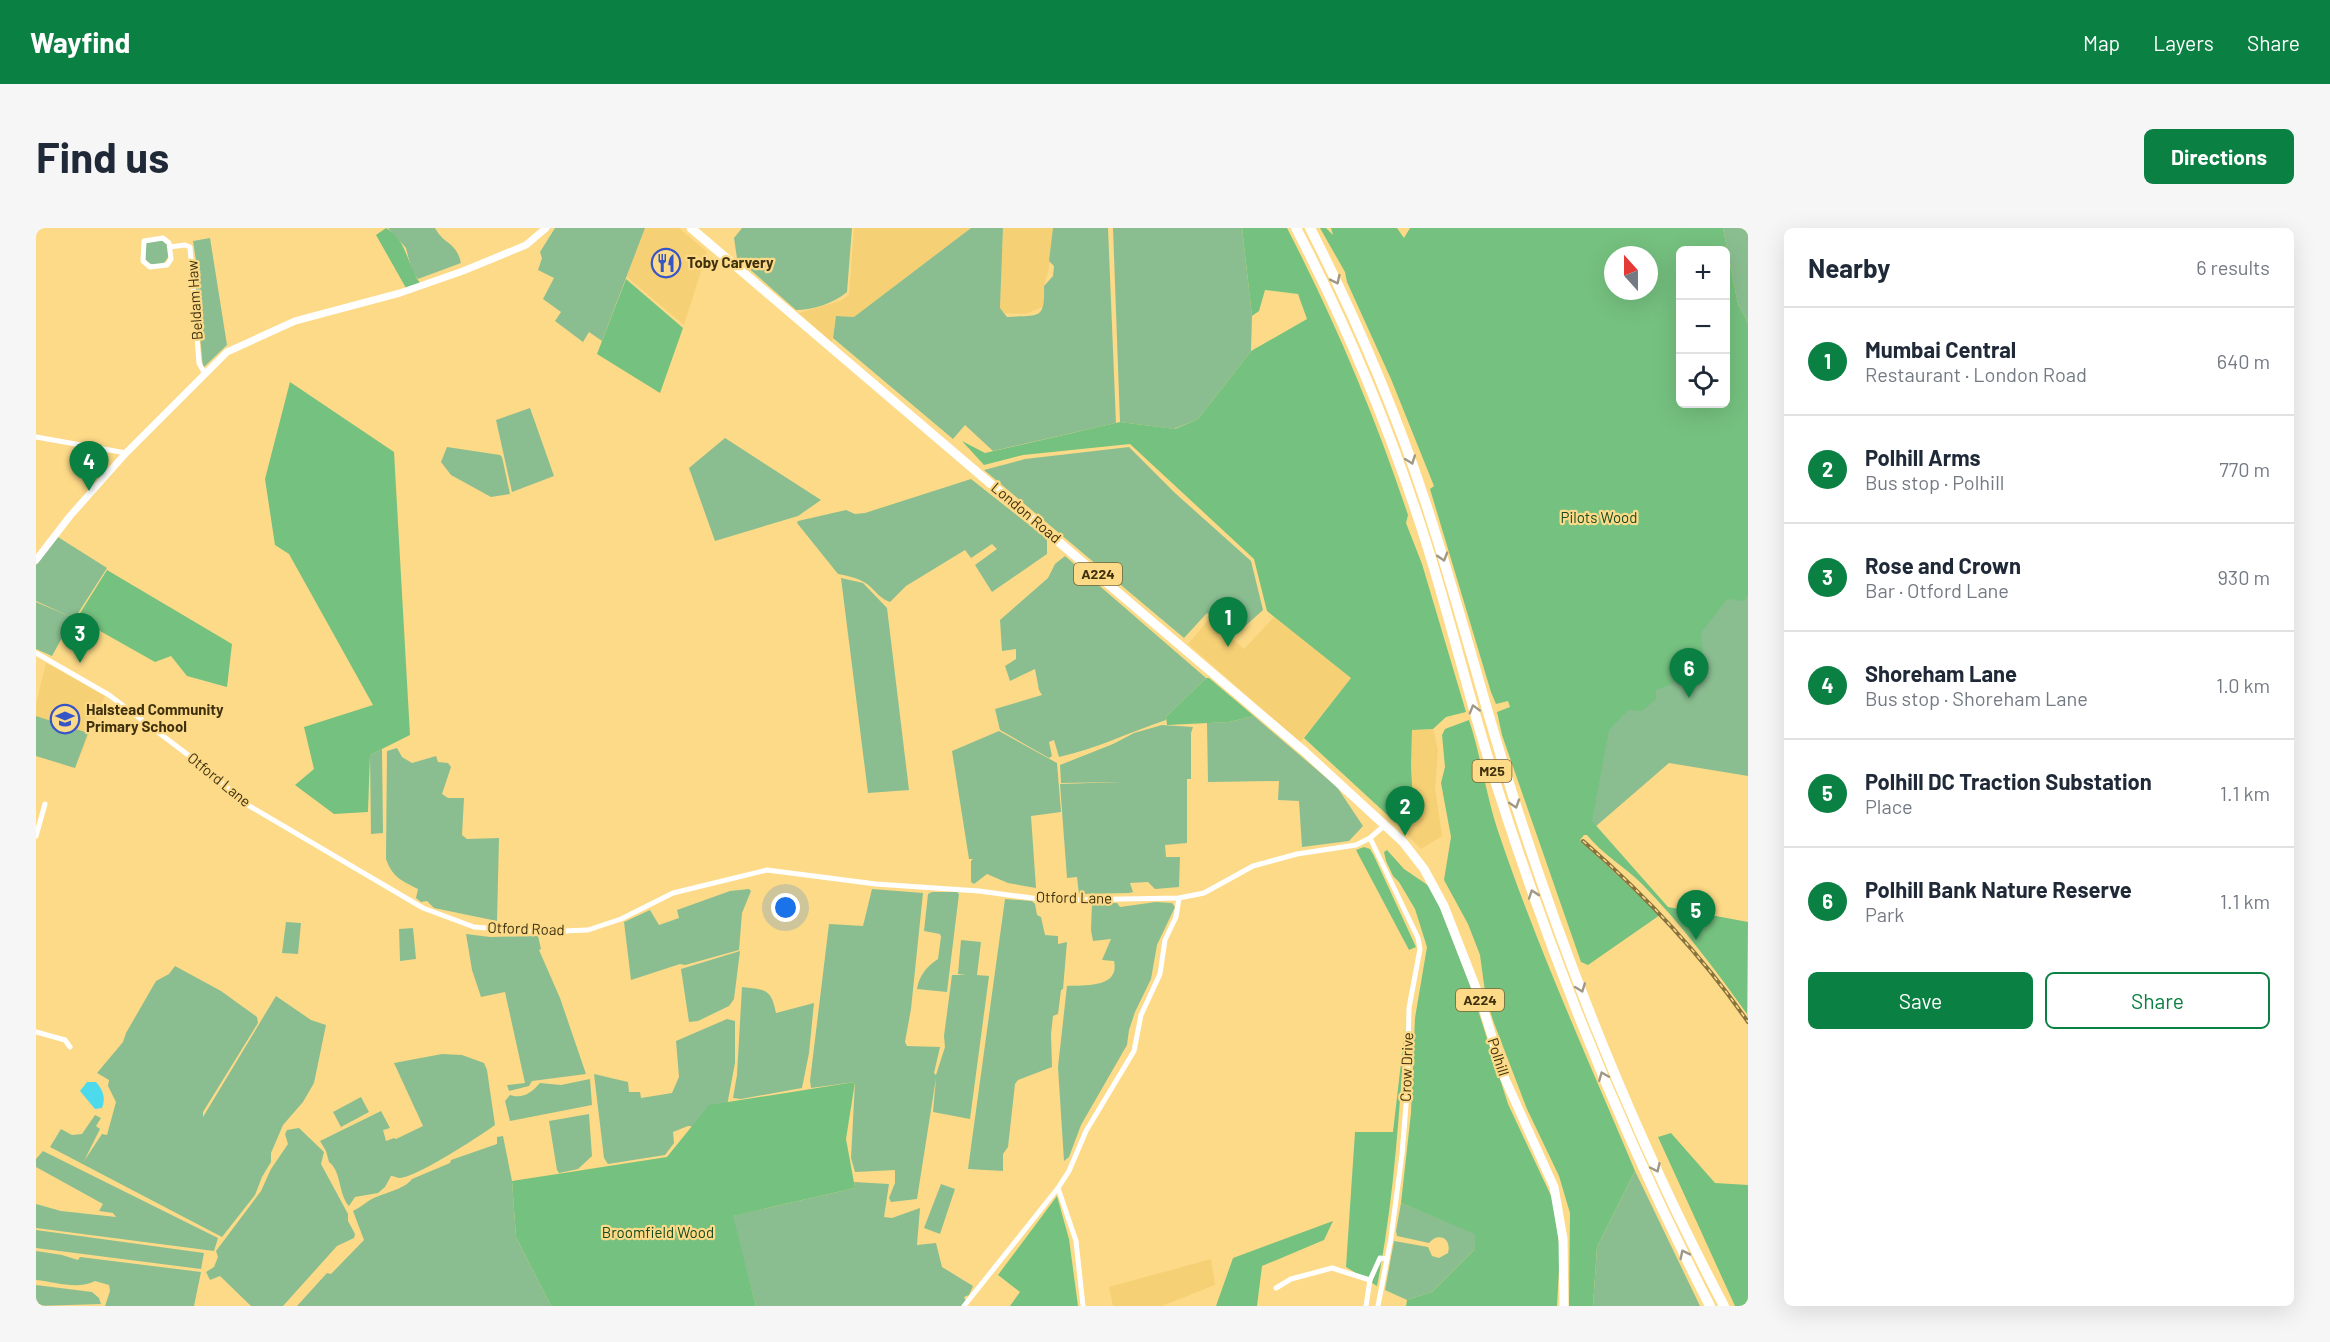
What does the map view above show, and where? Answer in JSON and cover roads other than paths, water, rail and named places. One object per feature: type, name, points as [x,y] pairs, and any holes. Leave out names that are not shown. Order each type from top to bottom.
[{"type":"highway","name":"M25","points":[[1296,228],[1357,357],[1406,483],[1433,566],[1504,809],[1571,999],[1640,1161],[1710,1306]]},
{"type":"highway","name":"M25","points":[[1310,228],[1367,349],[1410,456],[1443,556],[1515,802],[1572,966],[1644,1140],[1724,1306]]},
{"type":"main road","name":"London Road","points":[[691,228],[1219,678],[1386,825]]},
{"type":"main road","name":"Polhill","points":[[1386,825],[1424,869],[1444,906],[1480,1001],[1505,1079],[1554,1187],[1563,1239],[1564,1306]]},
{"type":"street","points":[[36,560],[69,516],[126,453],[227,352],[295,321],[400,293],[520,249],[546,228]]},
{"type":"street","name":"Beldam Haw","points":[[163,238],[170,247],[171,259],[167,265],[150,267],[145,265],[142,245],[144,241],[163,238]]},
{"type":"street","name":"Beldam Haw","points":[[170,247],[185,245],[190,247],[200,363],[205,374]]},
{"type":"street","points":[[36,437],[126,453]]},
{"type":"street","name":"Otford Lane","points":[[36,653],[109,695],[204,767],[246,804],[315,844]]},
{"type":"street","points":[[36,836],[45,804]]},
{"type":"street","points":[[36,810],[43,811]]},
{"type":"street","name":"Otford Lane","points":[[748,874],[768,870],[876,884],[979,891],[1032,898],[1075,900],[1179,898],[1204,892],[1253,866],[1316,850],[1356,845],[1370,838],[1386,825]]},
{"type":"street","name":"Crow Drive","points":[[1370,838],[1418,938],[1420,949],[1409,1008],[1407,1093],[1402,1154],[1378,1306]]},
{"type":"street","name":"Otford Road","points":[[315,844],[423,908],[474,927],[539,932],[588,930],[621,919],[673,893],[748,874]]},
{"type":"street","points":[[964,1306],[1058,1188],[1069,1171],[1086,1131],[1134,1051],[1141,1016],[1160,974],[1165,940],[1176,917],[1179,898]]},
{"type":"street","points":[[36,1032],[65,1040],[70,1047]]},
{"type":"street","points":[[1058,1188],[1076,1241],[1083,1306]]},
{"type":"street","points":[[1366,1306],[1370,1280],[1380,1258],[1387,1259]]},
{"type":"street","points":[[1276,1288],[1291,1279],[1332,1268],[1370,1280]]},
{"type":"water","points":[[87,1082],[96,1082],[100,1088],[104,1097],[102,1108],[95,1109],[80,1091]]},
{"type":"railway","points":[[1583,841],[1671,926],[1748,1022]]},
{"type":"place","name":"Toby Carvery","points":[[666,263]]},
{"type":"place","name":"Shoreham Lane","points":[[89,491]]},
{"type":"place","name":"Mumbai Central","points":[[1228,647]]},
{"type":"place","name":"Rose and Crown","points":[[80,663]]},
{"type":"place","name":"Polhill Bank Nature Reserve","points":[[1689,698]]},
{"type":"place","name":"Halstead Community Primary School","points":[[65,719]]},
{"type":"place","name":"Polhill Arms","points":[[1405,836]]},
{"type":"place","name":"Polhill DC Traction Substation","points":[[1696,940]]},
{"type":"park label","name":"Pilots Wood","points":[[1599,518]]},
{"type":"park label","name":"Broomfield Wood","points":[[658,1233]]}]
